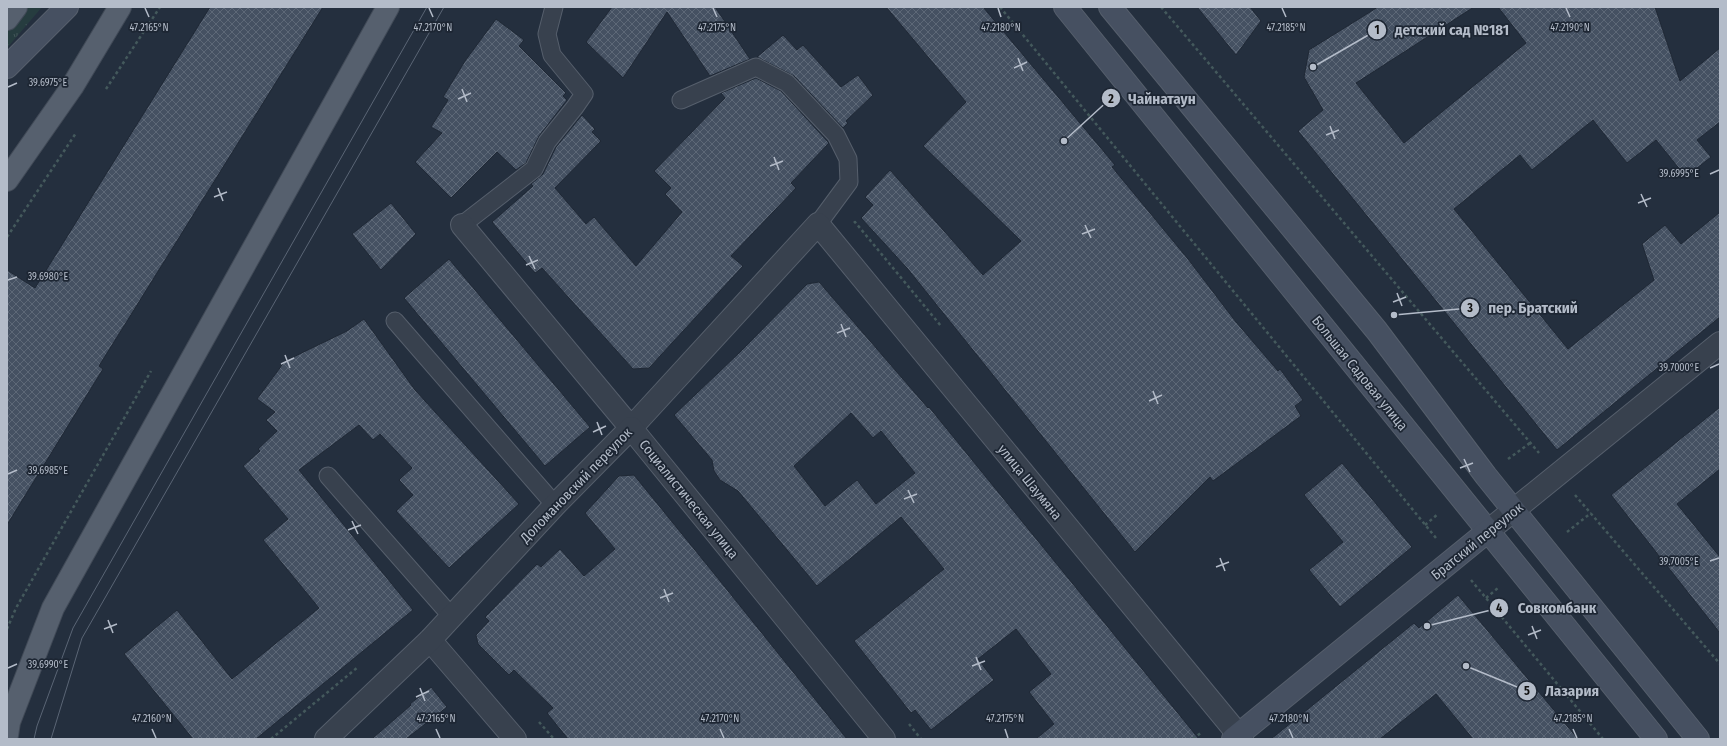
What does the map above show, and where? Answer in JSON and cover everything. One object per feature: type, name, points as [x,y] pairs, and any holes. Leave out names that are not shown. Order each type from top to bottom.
[{"type":"main road","points":[[7,19],[16,7]]},
{"type":"main road","points":[[7,67],[67,7]]},
{"type":"main road","points":[[7,180],[72,87],[120,7]]},
{"type":"main road","points":[[7,735],[9,722],[53,608],[388,7]]},
{"type":"main road","name":"Большая Садовая улица","points":[[1064,7],[1656,739]]},
{"type":"main road","points":[[1110,7],[1377,331],[1514,510],[1698,739]]},
{"type":"main road","name":"Братский переулок","points":[[1238,738],[1488,531]]},
{"type":"street","name":"улица Шаумяна","points":[[818,224],[1238,738]]},
{"type":"street","name":"Доломановский переулок","points":[[326,739],[430,640],[452,617],[555,505],[631,428],[818,224]]},
{"type":"street","name":"Социалистическая улица","points":[[462,225],[631,428],[884,739]]},
{"type":"street","name":"Братский переулок","points":[[1488,531],[1720,343]]},
{"type":"street","points":[[430,640],[515,739]]},
{"type":"lane","points":[[462,225],[534,169],[547,142],[576,107],[584,94],[552,55],[547,34],[554,7]]},
{"type":"lane","points":[[681,100],[756,67],[786,83],[836,135],[848,159],[849,182],[818,224]]},
{"type":"lane","points":[[395,321],[555,505]]},
{"type":"lane","points":[[328,476],[452,617]]},
{"type":"path","points":[[1000,7],[1603,739]]},
{"type":"path","points":[[1161,7],[1720,664]]},
{"type":"path","points":[[834,243],[856,222],[941,326]]},
{"type":"path","points":[[533,716],[554,739]]},
{"type":"path","points":[[906,720],[921,739]]},
{"type":"green space","points":[[7,7],[42,7],[7,48]]},
{"type":"building","points":[[210,7],[323,7],[99,366],[103,369],[7,525],[7,270],[35,288]]},
{"type":"building","points":[[612,7],[715,7],[750,59],[710,76],[667,12],[623,78],[586,42]]},
{"type":"building","points":[[886,7],[983,7],[1115,165],[1112,167],[1188,259],[1236,322],[1278,371],[1280,369],[1303,400],[1295,406],[1301,416],[1213,481],[1210,477],[1135,552],[907,268],[861,218],[873,205],[865,197],[890,170],[983,275],[1021,241],[923,146],[966,102]]},
{"type":"building","points":[[1197,7],[1250,7],[1261,21],[1236,55]]},
{"type":"building","points":[[1378,7],[1474,7],[1356,83],[1404,143],[1526,43],[1498,7],[1655,7],[1680,81],[1720,48],[1720,122],[1697,140],[1711,157],[1686,177],[1656,140],[1627,163],[1593,120],[1532,170],[1520,155],[1454,209],[1568,349],[1654,280],[1642,244],[1665,225],[1681,244],[1720,212],[1720,317],[1557,450],[1298,131],[1323,110],[1304,77],[1309,50]]},
{"type":"building","points":[[496,19],[524,40],[519,46],[566,93],[563,96],[567,100],[539,136],[526,163],[516,170],[497,152],[451,198],[415,162],[442,133],[431,127],[448,100],[443,97],[465,61]]},
{"type":"building","points":[[783,35],[797,50],[803,45],[841,87],[858,75],[873,95],[846,121],[848,123],[843,128],[794,76],[757,57]]},
{"type":"building","points":[[756,78],[781,91],[829,143],[791,183],[796,188],[731,256],[743,266],[649,368],[633,369],[542,268],[535,273],[492,222],[533,186],[531,184],[543,174],[556,147],[582,115],[595,129],[592,132],[601,141],[555,188],[586,224],[594,217],[636,266],[682,212],[665,194],[671,188],[654,171],[725,98],[721,93]]},
{"type":"building","points":[[391,203],[416,234],[381,270],[352,234]]},
{"type":"building","points":[[449,259],[590,427],[545,466],[404,298]]},
{"type":"building","points":[[819,282],[928,408],[929,407],[1199,739],[1036,739],[1054,724],[1029,692],[1051,674],[1016,629],[978,659],[994,680],[931,730],[915,710],[911,713],[854,641],[944,569],[901,517],[817,586],[738,491],[720,480],[714,471],[712,460],[674,415],[740,352],[807,284]],"holes":[[[851,413],[873,438],[881,431],[915,473],[876,504],[857,480],[825,506],[794,466]]]},
{"type":"building","points":[[364,319],[415,390],[519,504],[449,568],[396,511],[413,495],[399,480],[412,468],[380,434],[373,440],[359,425],[299,470],[413,610],[256,739],[193,739],[124,654],[177,610],[232,679],[319,608],[263,540],[288,519],[243,466],[260,451],[258,449],[277,431],[266,420],[275,412],[257,399],[285,361],[347,331]]},
{"type":"building","points":[[1720,407],[1720,469],[1677,504],[1720,557],[1720,633],[1611,495]]},
{"type":"building","points":[[1342,463],[1412,547],[1340,607],[1309,570],[1343,542],[1304,495]]},
{"type":"building","points":[[634,475],[847,739],[568,739],[547,713],[553,708],[514,670],[509,675],[478,644],[476,635],[489,621],[485,617],[537,564],[541,567],[560,549],[584,576],[615,549],[585,513],[619,476]]},
{"type":"building","points":[[1458,595],[1578,739],[1473,739],[1436,694],[1380,739],[1271,739],[1414,623],[1419,628]]},
{"type":"building","points":[[431,687],[447,707],[406,739],[373,738],[411,705],[410,704]]},
{"type":"tram line","points":[[34,739],[37,726],[73,628],[427,7]]},
{"type":"tram line","points":[[51,739],[82,638],[444,7]]},
{"type":"place","name":"детский сад №181","points":[[1313,67]]},
{"type":"place","name":"Чайнатаун","points":[[1064,141]]},
{"type":"place","name":"пер. Братский","points":[[1394,315]]},
{"type":"place","name":"Совкомбанк","points":[[1427,626]]},
{"type":"place","name":"Лазария","points":[[1466,666]]}]
